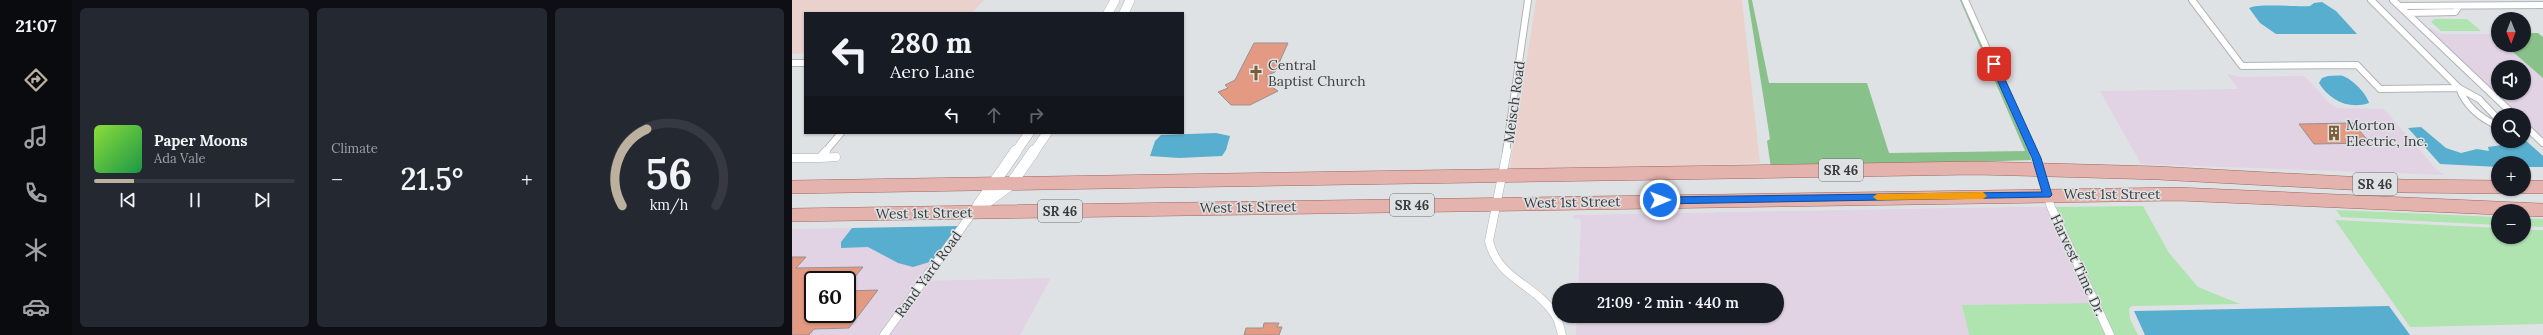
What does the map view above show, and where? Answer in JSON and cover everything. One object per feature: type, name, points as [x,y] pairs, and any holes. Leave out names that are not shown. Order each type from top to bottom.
[{"type":"main road","points":[[1109,12],[1115,0]]},
{"type":"main road","points":[[1124,12],[1130,0]]},
{"type":"main road","points":[[973,212],[1028,134]]},
{"type":"main road","points":[[973,212],[1010,184],[1046,134]]},
{"type":"main road","name":"West 1st Street","points":[[792,187],[1901,169],[2040,170],[2403,186],[2491,187]]},
{"type":"main road","points":[[2531,187],[2543,186]]},
{"type":"main road","name":"West 1st Street","points":[[792,216],[1496,203],[2208,194],[2543,210]]},
{"type":"street","name":"Meisch Road","points":[[1528,0],[1503,176],[1489,241],[1490,251],[1497,266],[1544,300],[1556,315],[1562,335]]},
{"type":"street","name":"Harvest Time Dr.","points":[[1965,0],[2040,170],[2047,195],[2110,335]]},
{"type":"street","points":[[2192,0],[2242,66],[2357,65],[2380,89],[2460,88]]},
{"type":"street","points":[[2371,0],[2460,88],[2479,99],[2491,111]]},
{"type":"street","points":[[2393,0],[2507,108]]},
{"type":"street","points":[[2453,0],[2459,6]]},
{"type":"street","points":[[2400,6],[2543,5]]},
{"type":"street","points":[[2408,14],[2455,12],[2459,6]]},
{"type":"street","points":[[792,63],[804,63]]},
{"type":"street","points":[[2460,88],[2461,96],[2468,104],[2483,119],[2491,123]]},
{"type":"street","points":[[2531,131],[2543,143]]},
{"type":"street","points":[[820,158],[840,134]]},
{"type":"street","points":[[2531,135],[2536,136]]},
{"type":"street","points":[[792,158],[836,158]]},
{"type":"street","name":"Rand Yard Road","points":[[884,335],[973,212]]},
{"type":"shaded area","points":[[792,0],[984,0],[973,12],[804,12],[804,53],[792,54]]},
{"type":"shaded area","points":[[1536,0],[1742,0],[1760,163],[1509,173]]},
{"type":"shaded area","points":[[2422,28],[2431,28],[2440,34],[2491,34],[2491,52],[2513,52],[2522,60],[2491,60],[2491,93]]},
{"type":"shaded area","points":[[2531,68],[2543,78],[2543,142],[2531,131],[2531,108],[2507,108],[2498,100],[2531,100]]},
{"type":"shaded area","points":[[2227,74],[2241,77],[2305,76],[2329,103],[2338,108],[2384,109],[2437,170],[2445,175],[2141,164],[2100,91],[2238,89]]},
{"type":"shaded area","points":[[2051,207],[2093,303],[1962,305],[1969,335],[1576,335],[1577,323],[1784,323],[1784,283],[1578,283],[1581,222],[1580,219],[1573,218],[1574,215]]},
{"type":"shaded area","points":[[852,228],[841,242],[841,248],[868,247],[913,267],[933,261],[919,281],[1051,278],[1020,335],[792,335],[792,229]]},
{"type":"green space","points":[[1748,0],[1752,0],[1769,83],[1867,83],[1889,153],[2025,151],[1960,0],[1962,0],[2036,160],[1771,168],[1767,141],[1770,139]]},
{"type":"green space","points":[[2434,19],[2467,19],[2481,31],[2441,31],[2431,22]]},
{"type":"green space","points":[[2531,33],[2538,33],[2543,37],[2543,78],[2531,68],[2531,60],[2522,60],[2513,52],[2531,52]]},
{"type":"green space","points":[[2143,206],[2169,253],[2198,287],[2240,304],[2132,306],[2129,308],[2130,319],[2138,335],[1969,335],[1962,305],[2093,303],[2051,207]]},
{"type":"green space","points":[[2336,210],[2491,217],[2491,225],[2341,217]]},
{"type":"green space","points":[[2531,218],[2543,219],[2543,227],[2531,226]]},
{"type":"green space","points":[[2335,220],[2491,228],[2491,244],[2531,244],[2531,230],[2543,230],[2543,324],[2410,327]]},
{"type":"water","points":[[2322,2],[2336,11],[2357,34],[2276,34],[2260,23],[2249,8],[2269,5],[2310,6],[2314,3]]},
{"type":"water","points":[[2328,76],[2343,76],[2351,80],[2359,87],[2368,99],[2369,103],[2354,105],[2334,99],[2319,83],[2322,78]]},
{"type":"water","points":[[2421,127],[2446,148],[2461,153],[2477,149],[2489,151],[2488,147],[2491,147],[2491,148],[2531,148],[2531,145],[2543,156],[2543,167],[2531,167],[2531,156],[2491,156],[2491,167],[2440,164],[2408,128]]},
{"type":"water","points":[[1216,133],[1230,136],[1226,150],[1222,156],[1179,158],[1150,156],[1155,141],[1161,135]]},
{"type":"water","points":[[958,226],[933,261],[913,267],[898,263],[868,247],[841,248],[841,242],[852,228]]},
{"type":"water","points":[[2389,306],[2410,335],[2145,335],[2134,311]]},
{"type":"building","name":"Central Baptist Church","points":[[1254,43],[1288,43],[1275,72],[1266,76],[1278,84],[1272,87],[1278,91],[1250,105],[1231,105],[1218,92],[1228,88],[1225,85],[1235,80]]},
{"type":"building","name":"Morton Electric, Inc.","points":[[2353,123],[2370,143],[2314,144],[2299,124]]},
{"type":"building","points":[[792,257],[806,257],[796,268],[863,267],[856,276],[856,271],[804,271],[804,323],[853,323],[849,328],[814,329],[809,335],[792,335]]},
{"type":"building","points":[[878,290],[856,319],[856,291]]},
{"type":"building","points":[[1264,323],[1279,323],[1277,327],[1282,327],[1279,335],[1244,335],[1246,328],[1263,328]]},
{"type":"slow traffic","points":[[1877,197],[1983,196]]},
{"type":"place","name":"Central Baptist Church","points":[[1256,73]]},
{"type":"place","name":"Morton Electric, Inc.","points":[[2334,133]]},
{"type":"route","points":[[1660,200],[2047,195],[2036,158],[1994,64]]}]
